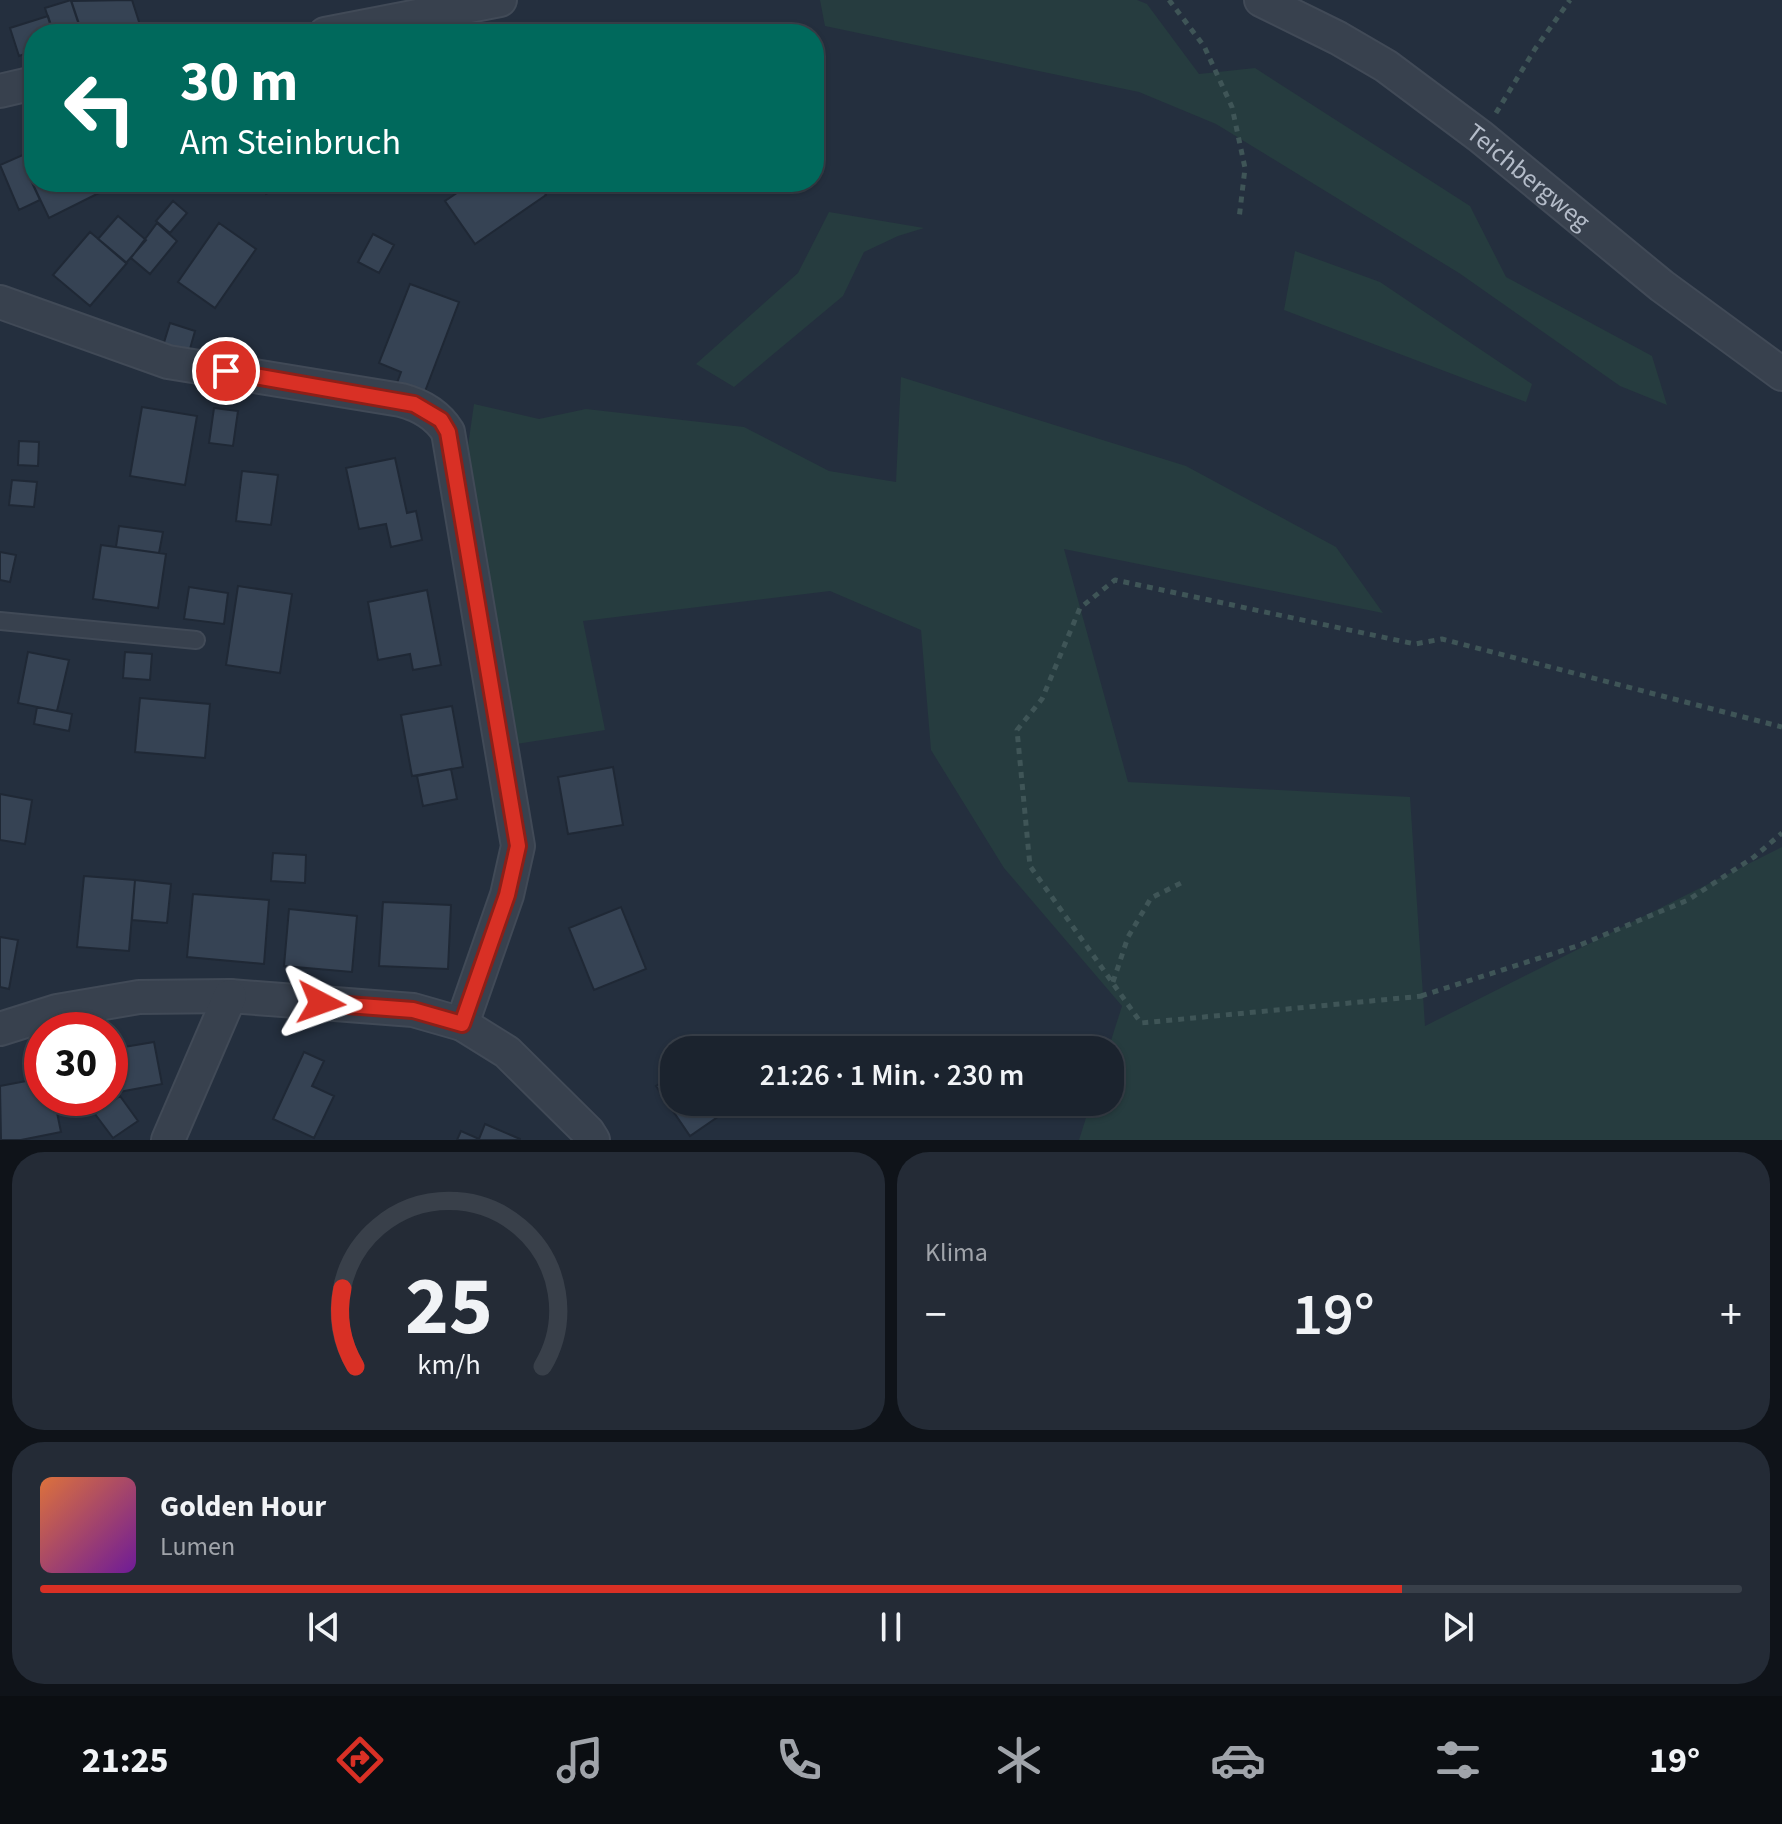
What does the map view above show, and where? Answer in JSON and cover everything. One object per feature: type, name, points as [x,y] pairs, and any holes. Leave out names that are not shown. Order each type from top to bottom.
[{"type":"street","points":[[376,24],[500,0]]},
{"type":"street","name":"Teichbergweg","points":[[1261,0],[1386,66],[1481,137],[1662,286],[1782,374]]},
{"type":"street","points":[[0,91],[24,85]]},
{"type":"street","points":[[0,302],[168,362],[414,404],[441,420],[448,432],[518,846],[507,895],[462,1024]]},
{"type":"street","points":[[168,1140],[230,996]]},
{"type":"street","points":[[0,1029],[57,1011],[139,997],[230,996],[413,1010],[462,1024],[507,1052],[593,1140]]},
{"type":"lane","points":[[0,621],[196,640]]},
{"type":"path","points":[[1169,0],[1204,46],[1232,107],[1245,168],[1239,219]]},
{"type":"path","points":[[1481,137],[1535,49],[1570,0]]},
{"type":"path","points":[[1423,996],[1141,1023],[1030,866],[1017,730],[1042,699],[1080,608],[1115,580],[1415,644],[1442,639],[1782,727]]},
{"type":"path","points":[[1409,1000],[1580,945],[1688,900],[1754,857],[1782,833]]},
{"type":"path","points":[[1113,982],[1128,937],[1151,898],[1183,882]]},
{"type":"green space","points":[[820,0],[1137,0],[1147,4],[1199,74],[1255,68],[1470,206],[1506,277],[1652,356],[1667,405],[1620,386],[1459,273],[1216,124],[1139,92],[825,26]]},
{"type":"green space","points":[[829,212],[924,228],[864,252],[843,296],[734,387],[696,364],[798,273]]},
{"type":"green space","points":[[1295,251],[1380,282],[1532,384],[1526,402],[1284,310]]},
{"type":"green space","points":[[901,377],[1186,466],[1336,547],[1383,613],[1064,549],[1128,782],[1410,797],[1425,1026],[1782,847],[1782,1140],[1079,1140],[1087,1116],[1124,1116],[1124,1036],[1112,1036],[1122,1006],[1004,868],[931,750],[921,630],[830,591],[583,621],[605,730],[510,745],[467,453],[474,404],[539,419],[586,409],[744,427],[829,471],[896,482]]},
{"type":"building","points":[[71,0],[79,24],[50,24],[45,8]]},
{"type":"building","points":[[132,0],[140,24],[79,24],[71,1]]},
{"type":"building","points":[[48,16],[51,24],[24,24],[24,54],[19,56],[10,28]]},
{"type":"building","points":[[24,154],[24,192],[36,192],[40,200],[19,210],[0,165]]},
{"type":"building","points":[[37,192],[101,192],[49,218]]},
{"type":"building","points":[[458,192],[544,192],[546,195],[475,244],[445,201]]},
{"type":"building","points":[[173,201],[187,213],[170,233],[156,221]]},
{"type":"building","points":[[118,216],[146,240],[126,263],[98,239]]},
{"type":"building","points":[[157,223],[177,241],[150,274],[131,258]]},
{"type":"building","points":[[219,223],[256,249],[215,308],[178,282]]},
{"type":"building","points":[[90,232],[127,263],[90,306],[53,275]]},
{"type":"building","points":[[373,234],[394,245],[379,273],[358,262]]},
{"type":"building","points":[[410,284],[459,302],[424,394],[397,383],[401,372],[379,363]]},
{"type":"building","points":[[170,323],[195,331],[188,356],[162,349]]},
{"type":"building","points":[[142,407],[197,416],[185,485],[130,476]]},
{"type":"building","points":[[214,408],[238,411],[233,446],[209,443]]},
{"type":"building","points":[[19,441],[39,442],[38,466],[18,465]]},
{"type":"building","points":[[395,458],[407,513],[416,511],[422,540],[391,547],[386,524],[359,529],[346,468]]},
{"type":"building","points":[[242,471],[278,475],[271,525],[236,521]]},
{"type":"building","points":[[12,480],[37,482],[34,507],[9,505]]},
{"type":"building","points":[[119,526],[163,532],[159,553],[116,547]]},
{"type":"building","points":[[101,545],[166,554],[158,608],[93,599]]},
{"type":"building","points":[[0,552],[16,555],[10,582],[0,580]]},
{"type":"building","points":[[238,586],[292,594],[280,673],[226,665]]},
{"type":"building","points":[[189,587],[228,593],[224,624],[184,619]]},
{"type":"building","points":[[427,590],[441,665],[413,670],[410,654],[378,660],[368,602]]},
{"type":"building","points":[[28,652],[69,660],[57,711],[18,703]]},
{"type":"building","points":[[125,652],[152,654],[150,680],[123,678]]},
{"type":"building","points":[[140,698],[210,704],[205,758],[135,752]]},
{"type":"building","points":[[452,706],[463,767],[412,776],[401,715]]},
{"type":"building","points":[[37,707],[72,714],[69,731],[34,724]]},
{"type":"building","points":[[613,767],[623,825],[568,834],[558,777]]},
{"type":"building","points":[[451,769],[457,799],[423,806],[417,776]]},
{"type":"building","points":[[0,794],[32,800],[25,844],[0,840]]},
{"type":"building","points":[[273,853],[306,855],[305,883],[271,881]]},
{"type":"building","points":[[84,876],[135,880],[129,951],[77,947]]},
{"type":"building","points":[[135,880],[171,884],[167,923],[132,920]]},
{"type":"building","points":[[193,894],[269,900],[264,964],[187,957]]},
{"type":"building","points":[[383,902],[451,905],[448,969],[379,966]]},
{"type":"building","points":[[621,907],[646,969],[594,990],[569,928]]},
{"type":"building","points":[[289,909],[357,916],[352,972],[284,966]]},
{"type":"building","points":[[0,937],[18,940],[9,989],[0,987]]},
{"type":"building","points":[[154,1042],[162,1084],[128,1090],[128,1046]]},
{"type":"building","points":[[304,1052],[324,1061],[312,1086],[334,1096],[314,1138],[273,1119]]},
{"type":"building","points":[[24,1081],[24,1116],[58,1116],[61,1132],[21,1140],[1,1140],[0,1086]]},
{"type":"building","points":[[128,1107],[138,1121],[113,1138],[96,1116],[128,1116]]},
{"type":"building","points":[[676,1116],[719,1116],[690,1136]]},
{"type":"building","points":[[485,1124],[520,1140],[457,1140],[461,1131],[479,1139]]},
{"type":"route","points":[[226,371],[401,400],[441,420],[448,432],[518,846],[507,895],[462,1024],[413,1010],[321,1003]]}]
